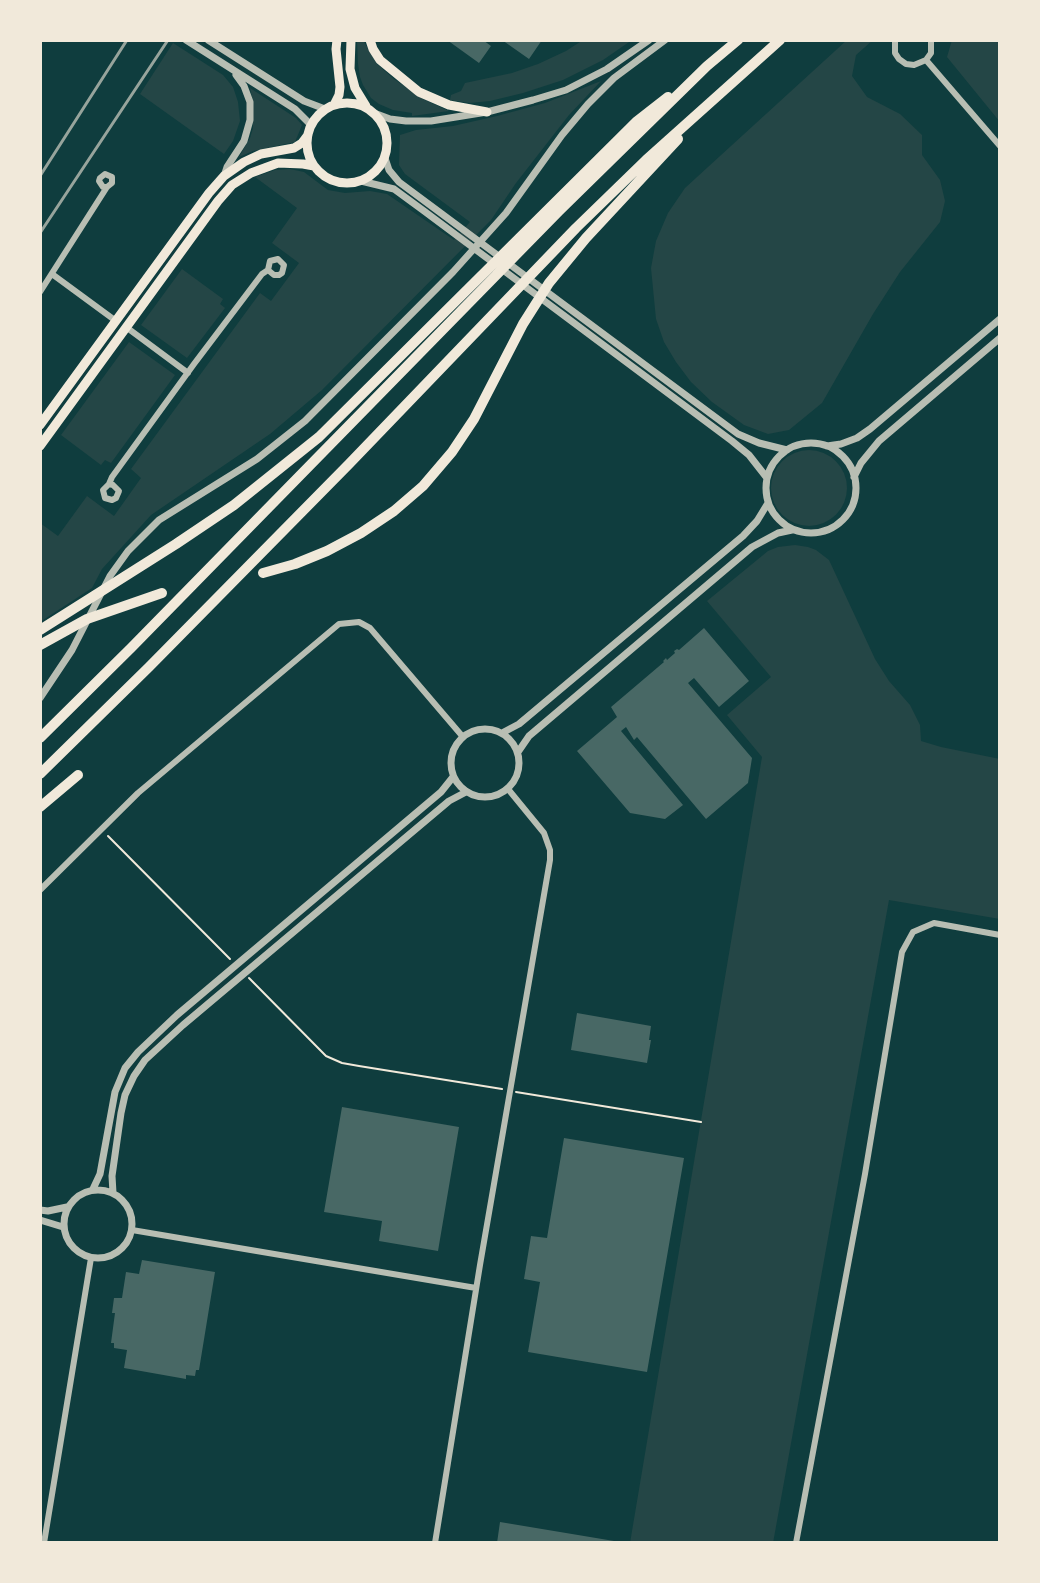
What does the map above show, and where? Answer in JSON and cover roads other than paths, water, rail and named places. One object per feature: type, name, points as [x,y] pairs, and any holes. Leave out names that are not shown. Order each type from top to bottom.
[{"type":"highway","points":[[40,630],[234,505],[319,437],[636,122],[738,40]]},
{"type":"highway","points":[[40,774],[349,464],[576,228],[780,40]]},
{"type":"highway","points":[[40,738],[559,211],[707,66]]},
{"type":"highway","points":[[263,573],[306,560],[361,533],[394,511],[423,486],[452,452],[474,419],[523,324],[549,283],[586,238],[726,87]]},
{"type":"highway","points":[[40,645],[87,619],[162,593]]},
{"type":"highway","points":[[40,807],[78,775]]},
{"type":"main road","points":[[40,425],[224,176],[261,154],[294,148],[302,143],[317,117],[330,107],[339,95],[340,87],[337,40]]},
{"type":"main road","points":[[309,130],[308,153],[314,166],[326,178],[337,182],[361,181],[374,173],[385,158],[386,133],[381,121],[355,88],[350,69],[351,40]]},
{"type":"main road","points":[[370,40],[380,60],[419,92],[449,105],[487,112]]},
{"type":"main road","points":[[330,107],[354,103],[370,110]]},
{"type":"main road","points":[[40,446],[232,185],[251,173],[278,163],[314,166]]},
{"type":"street","points":[[186,40],[295,109],[309,130]]},
{"type":"street","points":[[208,40],[304,101],[330,107]]},
{"type":"street","points":[[370,110],[390,119],[406,121],[431,121],[487,112],[566,90],[607,69],[649,40]]},
{"type":"street","points":[[40,698],[72,650],[110,576],[128,551],[159,520],[257,459],[305,421],[444,282],[496,225],[588,104],[614,78],[665,40]]},
{"type":"street","points":[[895,40],[895,53],[899,59],[914,65],[926,60],[931,53],[931,40]]},
{"type":"street","points":[[926,60],[1000,146]]},
{"type":"street","points":[[224,176],[244,141],[250,120],[250,102],[233,70]]},
{"type":"street","points":[[385,158],[389,170],[399,182],[449,225],[749,455],[767,478]]},
{"type":"street","points":[[361,181],[394,189],[449,225],[641,360],[738,434],[787,450]]},
{"type":"street","points":[[40,292],[107,187]]},
{"type":"street","points":[[109,484],[188,373],[268,270]]},
{"type":"street","points":[[52,274],[116,321]]},
{"type":"street","points":[[827,446],[857,438],[870,429],[1000,319]]},
{"type":"street","points":[[126,327],[188,373]]},
{"type":"street","points":[[854,477],[879,441],[1000,338]]},
{"type":"street","points":[[518,752],[529,736],[752,547],[778,533],[792,530],[811,533],[825,531],[843,519],[850,510],[855,494],[854,477],[849,464],[827,446],[813,443],[787,450],[774,462],[767,478],[765,491],[773,514],[792,530]]},
{"type":"street","points":[[502,733],[519,724],[722,554],[757,521],[768,503]]},
{"type":"street","points":[[40,890],[138,793],[339,624],[359,622],[370,628],[463,737]]},
{"type":"street","points":[[492,729],[502,733],[512,741],[518,752],[520,762],[514,781],[508,789],[487,798],[466,792],[453,777],[451,755],[456,745],[472,731],[492,729]]},
{"type":"street","points":[[93,1189],[100,1174],[115,1092],[125,1068],[152,1037],[441,792],[453,777]]},
{"type":"street","points":[[435,1543],[550,850],[544,833],[508,789]]},
{"type":"street","points":[[113,1193],[112,1176],[125,1095],[145,1060],[449,801],[466,792]]},
{"type":"street","points":[[796,1543],[865,1174],[902,952],[913,932],[934,923],[1000,935]]},
{"type":"street","points":[[93,1189],[113,1193],[129,1208],[132,1230],[129,1239],[122,1249],[103,1258],[81,1254],[67,1239],[63,1227],[67,1207],[76,1197],[93,1189]]},
{"type":"street","points":[[40,1210],[67,1207]]},
{"type":"street","points":[[40,1220],[63,1227]]},
{"type":"street","points":[[132,1230],[476,1288]]},
{"type":"street","points":[[44,1543],[91,1258]]},
{"type":"railway","points":[[40,176],[127,40]]},
{"type":"railway","points":[[40,233],[168,40]]}]
